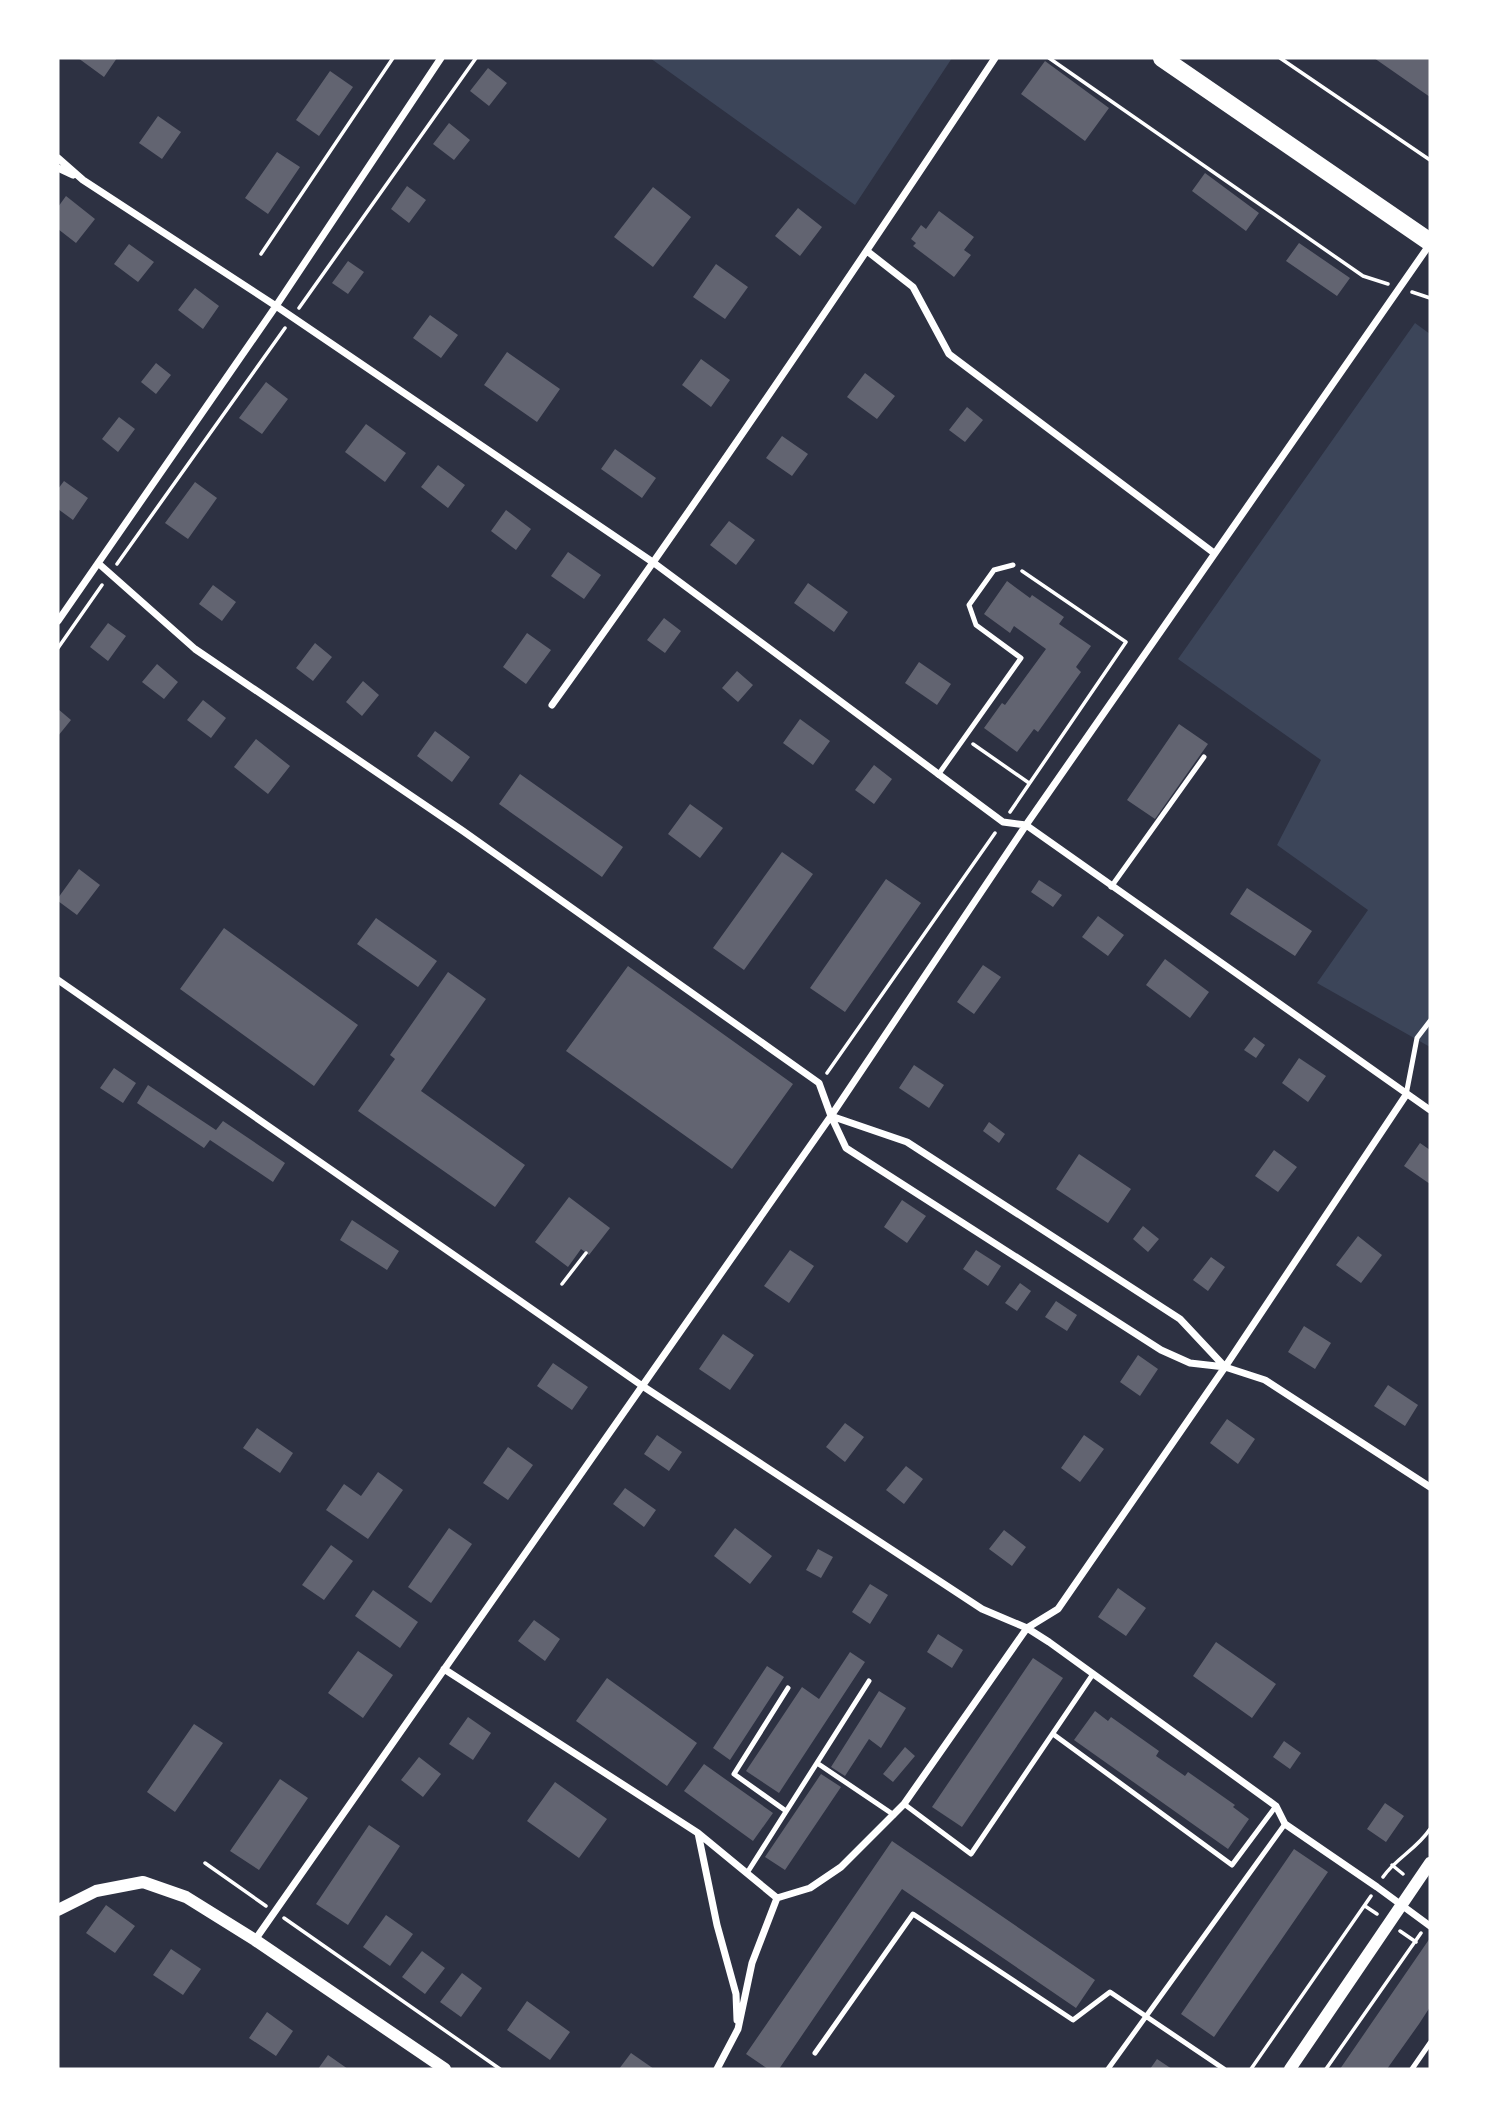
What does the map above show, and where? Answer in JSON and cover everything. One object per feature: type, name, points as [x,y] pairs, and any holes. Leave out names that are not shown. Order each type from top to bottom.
[{"type":"main road","points":[[1163,58],[1430,243]]},
{"type":"street","points":[[59,616],[276,306],[441,58]]},
{"type":"street","points":[[552,705],[654,563],[995,58]]},
{"type":"street","points":[[58,158],[83,180]]},
{"type":"street","points":[[58,168],[83,180],[276,306],[654,563],[1003,822],[1026,825],[1406,1096],[1430,1110]]},
{"type":"street","points":[[256,1940],[831,1116],[1026,825],[1430,243]]},
{"type":"street","points":[[867,251],[913,287],[949,354],[1214,553]]},
{"type":"street","points":[[98,563],[195,649],[463,831],[819,1083],[846,1148],[1149,1343],[1190,1363],[1226,1367],[1265,1380],[1430,1487]]},
{"type":"street","points":[[58,980],[641,1385],[982,1609],[1027,1628],[1276,1806],[1285,1824],[1429,1925]]},
{"type":"street","points":[[777,1898],[810,1888],[841,1867],[894,1815],[1027,1628],[1058,1609],[1226,1367],[1406,1096]]},
{"type":"street","points":[[831,1116],[907,1142],[1180,1318],[1226,1367]]},
{"type":"street","points":[[444,1669],[698,1833],[777,1898]]},
{"type":"street","points":[[698,1833],[717,1925],[736,1994],[738,2029]]},
{"type":"street","points":[[1290,2069],[1430,1863]]},
{"type":"street","points":[[58,1910],[96,1891],[143,1882],[186,1897],[256,1940],[445,2069]]},
{"type":"street","points":[[717,2069],[738,2029],[752,1963],[777,1898]]},
{"type":"lane","points":[[938,776],[1021,659],[976,625],[969,605],[994,570],[1013,565]]},
{"type":"lane","points":[[1111,887],[1205,757]]},
{"type":"lane","points":[[1406,1096],[1417,1038],[1430,1021]]},
{"type":"lane","points":[[904,1804],[971,1854],[1093,1674]]},
{"type":"lane","points":[[747,1873],[869,1681]]},
{"type":"lane","points":[[786,1811],[734,1774],[789,1688]]},
{"type":"lane","points":[[1053,1734],[1232,1865],[1276,1806]]},
{"type":"lane","points":[[817,1763],[894,1815]]},
{"type":"lane","points":[[1108,2069],[1285,1824]]},
{"type":"lane","points":[[815,2053],[913,1914],[1073,2020],[1110,1992],[1220,2068]]},
{"type":"lane","points":[[1412,2069],[1430,2043]]},
{"type":"path","points":[[261,254],[393,58]]},
{"type":"path","points":[[58,648],[476,58]]},
{"type":"path","points":[[1049,58],[1363,276],[1430,298]]},
{"type":"path","points":[[1280,58],[1430,160]]},
{"type":"path","points":[[819,1083],[1126,642],[1013,565]]},
{"type":"path","points":[[964,737],[1029,783]]},
{"type":"path","points":[[562,1284],[586,1252]]},
{"type":"path","points":[[1251,2069],[1392,1865],[1423,1840],[1430,1829]]},
{"type":"path","points":[[205,1863],[500,2069]]},
{"type":"path","points":[[1326,2069],[1429,1925]]},
{"type":"shaded area","points":[[650,58],[952,58],[855,205]]},
{"type":"shaded area","points":[[1415,323],[1430,334],[1430,1047],[1317,983],[1368,910],[1277,845],[1321,760],[1178,659]]},
{"type":"building","points":[[78,58],[117,58],[104,77]]},
{"type":"building","points":[[1374,58],[1430,58],[1430,97]]},
{"type":"building","points":[[1045,61],[1109,108],[1085,141],[1021,94]]},
{"type":"building","points":[[488,68],[507,83],[489,106],[470,91]]},
{"type":"building","points":[[330,71],[353,87],[319,136],[296,120]]},
{"type":"building","points":[[158,116],[181,132],[162,159],[139,143]]},
{"type":"building","points":[[449,123],[470,140],[454,160],[433,144]]},
{"type":"building","points":[[277,152],[300,167],[268,214],[245,198]]},
{"type":"building","points":[[1205,173],[1259,213],[1246,231],[1192,191]]},
{"type":"building","points":[[407,186],[426,200],[409,223],[391,209]]},
{"type":"building","points":[[653,187],[691,217],[653,267],[614,237]]},
{"type":"building","points":[[66,196],[95,219],[76,243],[58,229],[58,207]]},
{"type":"building","points":[[798,208],[822,227],[800,256],[775,236]]},
{"type":"building","points":[[939,211],[974,237],[964,250],[971,255],[954,277],[913,246],[916,243],[911,239],[921,225],[926,229]]},
{"type":"building","points":[[1299,243],[1350,278],[1337,296],[1286,261]]},
{"type":"building","points":[[129,244],[154,262],[138,282],[114,264]]},
{"type":"building","points":[[348,261],[364,272],[348,294],[332,283]]},
{"type":"building","points":[[716,264],[748,287],[725,319],[693,297]]},
{"type":"building","points":[[195,288],[219,306],[203,329],[178,310]]},
{"type":"building","points":[[430,315],[458,335],[441,358],[413,338]]},
{"type":"building","points":[[507,352],[560,389],[537,422],[484,385]]},
{"type":"building","points":[[701,359],[730,380],[711,407],[682,385]]},
{"type":"building","points":[[156,363],[171,375],[156,394],[141,382]]},
{"type":"building","points":[[865,373],[895,396],[877,419],[847,397]]},
{"type":"building","points":[[266,382],[288,399],[262,434],[239,418]]},
{"type":"building","points":[[967,407],[983,420],[965,442],[949,430]]},
{"type":"building","points":[[119,417],[135,429],[118,452],[102,439]]},
{"type":"building","points":[[366,424],[406,453],[385,482],[345,452]]},
{"type":"building","points":[[782,436],[808,454],[792,476],[766,458]]},
{"type":"building","points":[[615,449],[656,478],[642,498],[601,469]]},
{"type":"building","points":[[438,465],[465,485],[448,508],[421,487]]},
{"type":"building","points":[[64,481],[88,498],[73,520],[58,509],[58,489]]},
{"type":"building","points":[[195,482],[217,498],[188,539],[165,523]]},
{"type":"building","points":[[506,510],[531,529],[516,550],[491,531]]},
{"type":"building","points":[[729,521],[755,540],[736,565],[710,545]]},
{"type":"building","points":[[568,552],[601,575],[584,599],[551,576]]},
{"type":"building","points":[[1007,581],[1064,617],[1059,624],[1091,646],[1076,667],[1081,672],[1038,732],[1034,729],[1017,752],[984,728],[1002,703],[1005,705],[1046,649],[1014,626],[1010,633],[984,614]]},
{"type":"building","points":[[808,583],[848,612],[834,632],[794,603]]},
{"type":"building","points":[[213,585],[236,602],[222,621],[199,604]]},
{"type":"building","points":[[664,618],[681,631],[665,653],[647,640]]},
{"type":"building","points":[[108,623],[126,636],[108,661],[90,647]]},
{"type":"building","points":[[527,633],[551,650],[526,684],[503,667]]},
{"type":"building","points":[[315,643],[332,657],[313,681],[296,668]]},
{"type":"building","points":[[919,662],[951,684],[937,705],[905,683]]},
{"type":"building","points":[[157,664],[178,682],[164,699],[142,682]]},
{"type":"building","points":[[737,671],[753,685],[738,702],[722,688]]},
{"type":"building","points":[[363,681],[379,695],[362,716],[346,702]]},
{"type":"building","points":[[203,700],[226,718],[211,738],[187,720]]},
{"type":"building","points":[[58,709],[71,720],[58,736]]},
{"type":"building","points":[[800,719],[830,741],[813,765],[783,743]]},
{"type":"building","points":[[1179,724],[1208,744],[1155,819],[1127,800]]},
{"type":"building","points":[[435,731],[470,757],[452,782],[417,756]]},
{"type":"building","points":[[256,739],[290,766],[268,794],[234,767]]},
{"type":"building","points":[[874,765],[892,779],[874,804],[855,790]]},
{"type":"building","points":[[520,774],[623,847],[602,877],[499,804]]},
{"type":"building","points":[[690,804],[723,828],[700,858],[668,834]]},
{"type":"building","points":[[782,852],[813,874],[744,970],[713,948]]},
{"type":"building","points":[[79,869],[100,885],[77,915],[58,901],[58,898]]},
{"type":"building","points":[[886,879],[921,903],[845,1012],[810,988]]},
{"type":"building","points":[[1039,880],[1062,895],[1053,907],[1031,892]]},
{"type":"building","points":[[1247,888],[1312,931],[1295,956],[1230,914]]},
{"type":"building","points":[[1098,916],[1124,935],[1108,956],[1082,937]]},
{"type":"building","points":[[376,918],[437,961],[418,987],[357,944]]},
{"type":"building","points":[[224,928],[358,1025],[314,1086],[180,989]]},
{"type":"building","points":[[1165,959],[1209,992],[1190,1018],[1146,985]]},
{"type":"building","points":[[983,965],[1001,977],[974,1014],[957,1002]]},
{"type":"building","points":[[628,966],[793,1084],[732,1169],[566,1051]]},
{"type":"building","points":[[448,972],[486,999],[421,1091],[525,1165],[495,1207],[358,1111],[395,1059],[390,1055]]},
{"type":"building","points":[[1254,1037],[1265,1045],[1256,1058],[1244,1050]]},
{"type":"building","points":[[1299,1058],[1326,1076],[1308,1102],[1282,1083]]},
{"type":"building","points":[[914,1065],[944,1085],[929,1108],[899,1088]]},
{"type":"building","points":[[114,1068],[136,1083],[123,1103],[100,1088]]},
{"type":"building","points":[[148,1085],[216,1130],[223,1121],[285,1163],[273,1182],[210,1140],[204,1148],[137,1103]]},
{"type":"building","points":[[989,1122],[1005,1134],[999,1143],[983,1131]]},
{"type":"building","points":[[1420,1143],[1430,1150],[1430,1184],[1404,1166]]},
{"type":"building","points":[[1274,1150],[1297,1167],[1278,1192],[1255,1176]]},
{"type":"building","points":[[1079,1154],[1131,1189],[1108,1223],[1056,1189]]},
{"type":"building","points":[[569,1197],[610,1228],[589,1255],[581,1249],[568,1267],[535,1242]]},
{"type":"building","points":[[902,1200],[926,1216],[907,1243],[884,1227]]},
{"type":"building","points":[[352,1220],[399,1251],[387,1270],[340,1240]]},
{"type":"building","points":[[1143,1226],[1159,1239],[1148,1252],[1133,1239]]},
{"type":"building","points":[[1358,1236],[1382,1255],[1361,1283],[1336,1265]]},
{"type":"building","points":[[790,1250],[814,1266],[789,1303],[764,1286]]},
{"type":"building","points":[[976,1250],[1001,1266],[988,1286],[963,1269]]},
{"type":"building","points":[[1211,1257],[1225,1267],[1208,1291],[1193,1280]]},
{"type":"building","points":[[1020,1283],[1031,1291],[1017,1311],[1005,1303]]},
{"type":"building","points":[[1056,1301],[1077,1315],[1067,1331],[1045,1317]]},
{"type":"building","points":[[1304,1326],[1331,1343],[1315,1369],[1288,1352]]},
{"type":"building","points":[[723,1334],[754,1355],[730,1390],[699,1369]]},
{"type":"building","points":[[1138,1355],[1158,1369],[1140,1396],[1120,1382]]},
{"type":"building","points":[[553,1363],[588,1387],[572,1410],[537,1386]]},
{"type":"building","points":[[1388,1385],[1418,1405],[1405,1426],[1374,1406]]},
{"type":"building","points":[[1227,1419],[1255,1439],[1238,1464],[1210,1443]]},
{"type":"building","points":[[845,1423],[864,1437],[845,1462],[826,1447]]},
{"type":"building","points":[[257,1428],[293,1453],[280,1473],[243,1448]]},
{"type":"building","points":[[657,1435],[682,1452],[669,1471],[644,1454]]},
{"type":"building","points":[[1084,1435],[1104,1449],[1080,1482],[1061,1468]]},
{"type":"building","points":[[508,1447],[533,1465],[508,1500],[483,1483]]},
{"type":"building","points":[[906,1466],[923,1479],[904,1504],[886,1490]]},
{"type":"building","points":[[378,1472],[403,1490],[368,1539],[326,1510],[344,1484],[361,1496]]},
{"type":"building","points":[[625,1488],[656,1510],[644,1527],[613,1504]]},
{"type":"building","points":[[449,1528],[472,1544],[431,1603],[408,1587]]},
{"type":"building","points":[[735,1528],[772,1556],[750,1584],[714,1556]]},
{"type":"building","points":[[1004,1530],[1026,1547],[1012,1566],[989,1549]]},
{"type":"building","points":[[331,1545],[353,1561],[324,1600],[302,1585]]},
{"type":"building","points":[[818,1549],[833,1557],[821,1578],[806,1570]]},
{"type":"building","points":[[870,1584],[888,1595],[870,1624],[852,1612]]},
{"type":"building","points":[[1118,1588],[1146,1608],[1126,1636],[1098,1617]]},
{"type":"building","points":[[373,1590],[418,1622],[400,1648],[355,1616]]},
{"type":"building","points":[[534,1620],[560,1639],[545,1661],[518,1641]]},
{"type":"building","points":[[938,1634],[963,1650],[952,1668],[927,1652]]},
{"type":"building","points":[[1216,1642],[1276,1684],[1252,1718],[1193,1676]]},
{"type":"building","points":[[358,1651],[393,1675],[363,1718],[328,1693]]},
{"type":"building","points":[[850,1652],[865,1662],[779,1793],[746,1771],[802,1687],[819,1699]]},
{"type":"building","points":[[1033,1658],[1063,1678],[962,1827],[932,1807]]},
{"type":"building","points":[[767,1666],[784,1677],[730,1760],[713,1748]]},
{"type":"building","points":[[607,1678],[697,1743],[667,1786],[576,1721]]},
{"type":"building","points":[[879,1691],[906,1708],[881,1748],[869,1739],[845,1776],[831,1767]]},
{"type":"building","points":[[1095,1711],[1108,1721],[1111,1717],[1159,1751],[1156,1756],[1185,1776],[1188,1772],[1235,1805],[1233,1807],[1249,1819],[1228,1849],[1074,1740]]},
{"type":"building","points":[[468,1717],[491,1733],[473,1760],[449,1744]]},
{"type":"building","points":[[194,1724],[223,1743],[175,1812],[147,1792]]},
{"type":"building","points":[[1284,1741],[1301,1753],[1290,1769],[1273,1757]]},
{"type":"building","points":[[905,1747],[915,1756],[893,1782],[883,1774]]},
{"type":"building","points":[[419,1757],[441,1774],[423,1797],[401,1780]]},
{"type":"building","points":[[704,1764],[773,1813],[753,1841],[684,1791]]},
{"type":"building","points":[[821,1774],[841,1787],[785,1870],[765,1857]]},
{"type":"building","points":[[280,1779],[308,1798],[259,1870],[230,1851]]},
{"type":"building","points":[[555,1782],[607,1819],[579,1858],[527,1821]]},
{"type":"building","points":[[1385,1803],[1404,1816],[1386,1842],[1367,1829]]},
{"type":"building","points":[[369,1825],[400,1846],[348,1925],[316,1904]]},
{"type":"building","points":[[892,1841],[1095,1980],[1076,2008],[902,1889],[779,2069],[768,2069],[746,2054]]},
{"type":"building","points":[[1294,1849],[1328,1872],[1214,2037],[1181,2014]]},
{"type":"building","points":[[106,1905],[135,1926],[115,1953],[86,1933]]},
{"type":"building","points":[[386,1915],[413,1934],[390,1966],[363,1947]]},
{"type":"building","points":[[1430,1938],[1430,2007],[1419,2024],[1387,2069],[1340,2069]]},
{"type":"building","points":[[171,1949],[201,1969],[183,1995],[153,1975]]},
{"type":"building","points":[[422,1951],[445,1968],[425,1994],[402,1977]]},
{"type":"building","points":[[462,1973],[482,1988],[461,2017],[440,2002]]},
{"type":"building","points":[[527,2001],[570,2032],[550,2060],[507,2030]]},
{"type":"building","points":[[267,2012],[293,2031],[276,2056],[249,2038]]},
{"type":"building","points":[[631,2053],[654,2069],[619,2069]]},
{"type":"building","points":[[328,2055],[348,2069],[318,2069]]},
{"type":"building","points":[[1157,2059],[1172,2069],[1150,2069]]}]
